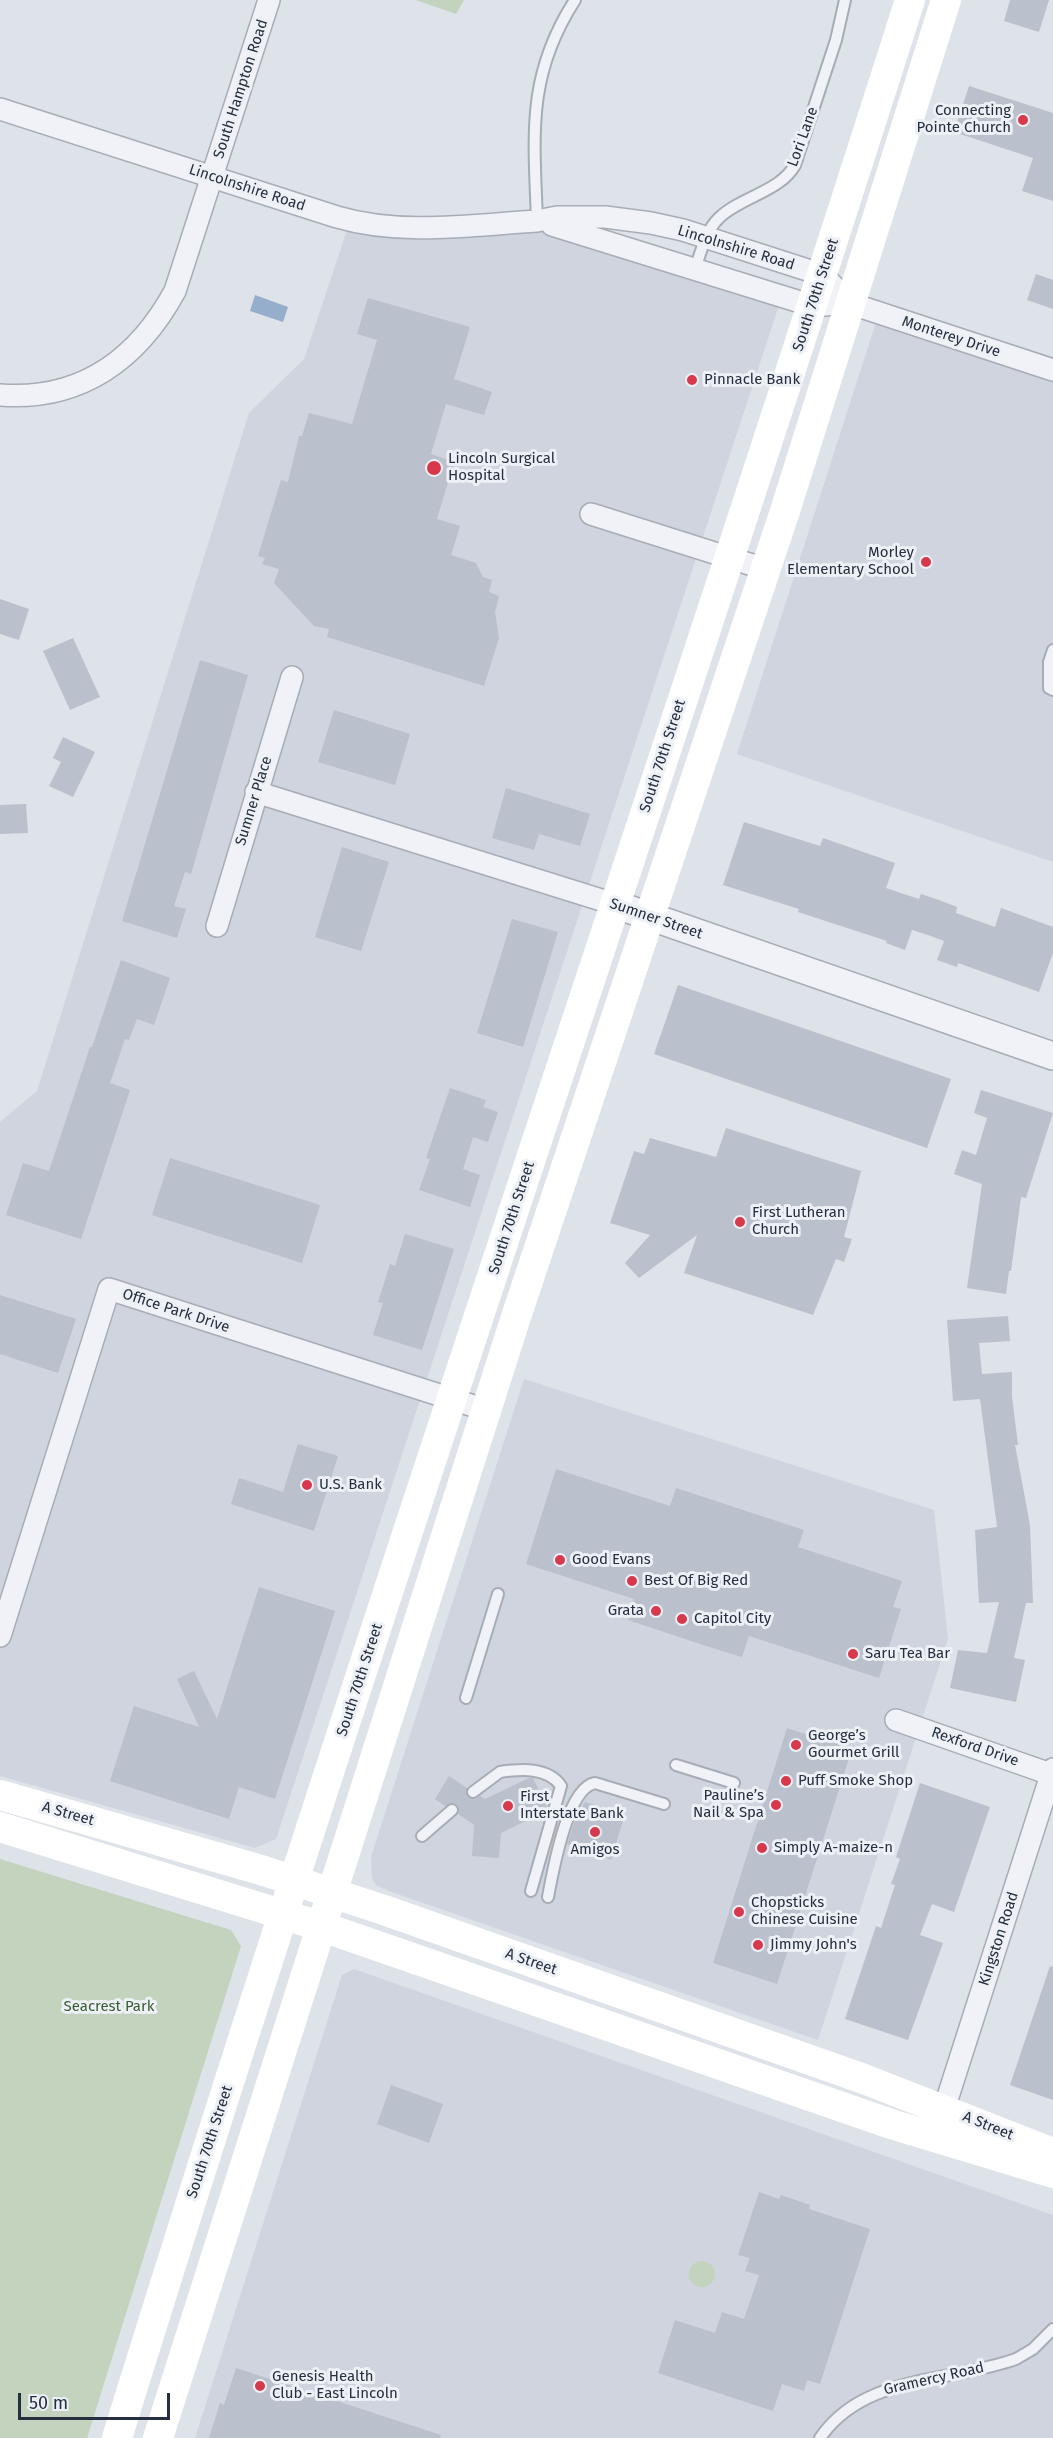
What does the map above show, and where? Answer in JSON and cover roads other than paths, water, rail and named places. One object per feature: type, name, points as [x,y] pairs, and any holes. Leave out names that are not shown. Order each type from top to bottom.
[{"type":"main road","name":"South 70th Street","points":[[117,2438],[294,1881],[728,557],[813,306],[910,0]]},
{"type":"main road","points":[[158,2438],[486,1410],[765,569],[946,0]]},
{"type":"main road","name":"A Street","points":[[0,1795],[331,1893],[944,2109],[1053,2153]]},
{"type":"main road","name":"A Street","points":[[0,1827],[284,1914],[891,2124],[1053,2173]]},
{"type":"street","name":"South Hampton Road","points":[[0,395],[42,394],[92,378],[120,361],[139,344],[160,319],[175,291],[269,0]]},
{"type":"street","name":"Lincolnshire Road","points":[[0,109],[350,221],[379,227],[410,228],[537,221],[557,217],[623,219],[665,226],[823,275],[849,303]]},
{"type":"street","name":"Lincolnshire Road","points":[[537,221],[813,306],[849,303]]},
{"type":"street","name":"Monterey Drive","points":[[849,303],[1053,370]]},
{"type":"street","points":[[591,514],[765,569]]},
{"type":"street","name":"Sumner Place","points":[[217,926],[292,677]]},
{"type":"street","name":"Sumner Street","points":[[256,792],[614,904],[1053,1056]]},
{"type":"street","name":"Office Park Drive","points":[[0,1636],[109,1289],[486,1410]]},
{"type":"street","name":"Rexford Drive","points":[[896,1720],[1052,1773]]},
{"type":"street","name":"Kingston Road","points":[[944,2109],[1052,1773]]},
{"type":"lane","points":[[537,221],[533,124],[538,83],[555,33],[574,0]]},
{"type":"lane","name":"Lori Lane","points":[[695,269],[716,221],[726,211],[786,177],[792,170],[798,158],[836,40],[845,0]]},
{"type":"lane","points":[[1053,650],[1049,662],[1049,688],[1053,690]]},
{"type":"lane","points":[[466,1698],[498,1594]]},
{"type":"lane","points":[[676,1765],[734,1783]]},
{"type":"lane","points":[[474,1792],[500,1772],[530,1770],[557,1780],[561,1786],[531,1891]]},
{"type":"lane","points":[[548,1897],[573,1803],[584,1787],[596,1783],[664,1804]]},
{"type":"lane","points":[[422,1836],[452,1810]]},
{"type":"lane","name":"Gramercy Road","points":[[820,2438],[831,2423],[866,2397],[1016,2359],[1033,2349],[1053,2329]]},
{"type":"water","points":[[255,295],[288,307],[283,322],[250,311]]},
{"type":"place","name":"Connecting Pointe Church","points":[[1023,120]]},
{"type":"place","name":"Pinnacle Bank","points":[[692,380]]},
{"type":"place","name":"Lincoln Surgical Hospital","points":[[434,468]]},
{"type":"place","name":"Morley Elementary School","points":[[926,562]]},
{"type":"place","name":"First Lutheran Church","points":[[740,1222]]},
{"type":"place","name":"U.S. Bank","points":[[307,1485]]},
{"type":"place","name":"Good Evans","points":[[560,1560]]},
{"type":"place","name":"Best Of Big Red","points":[[632,1581]]},
{"type":"place","name":"Grata","points":[[656,1611]]},
{"type":"place","name":"Capitol City","points":[[682,1619]]},
{"type":"place","name":"Saru Tea Bar","points":[[853,1654]]},
{"type":"place","name":"George’s Gourmet Grill","points":[[796,1745]]},
{"type":"place","name":"Puff Smoke Shop","points":[[786,1781]]},
{"type":"place","name":"Pauline’s Nail & Spa","points":[[776,1805]]},
{"type":"place","name":"First Interstate Bank","points":[[508,1806]]},
{"type":"place","name":"Amigos","points":[[595,1832]]},
{"type":"place","name":"Simply A-maize-n","points":[[762,1848]]},
{"type":"place","name":"Chopsticks Chinese Cuisine","points":[[739,1912]]},
{"type":"place","name":"Jimmy John's","points":[[758,1945]]},
{"type":"place","name":"Genesis Health Club - East Lincoln","points":[[260,2386]]},
{"type":"park label","name":"Seacrest Park","points":[[109,2007]]}]
